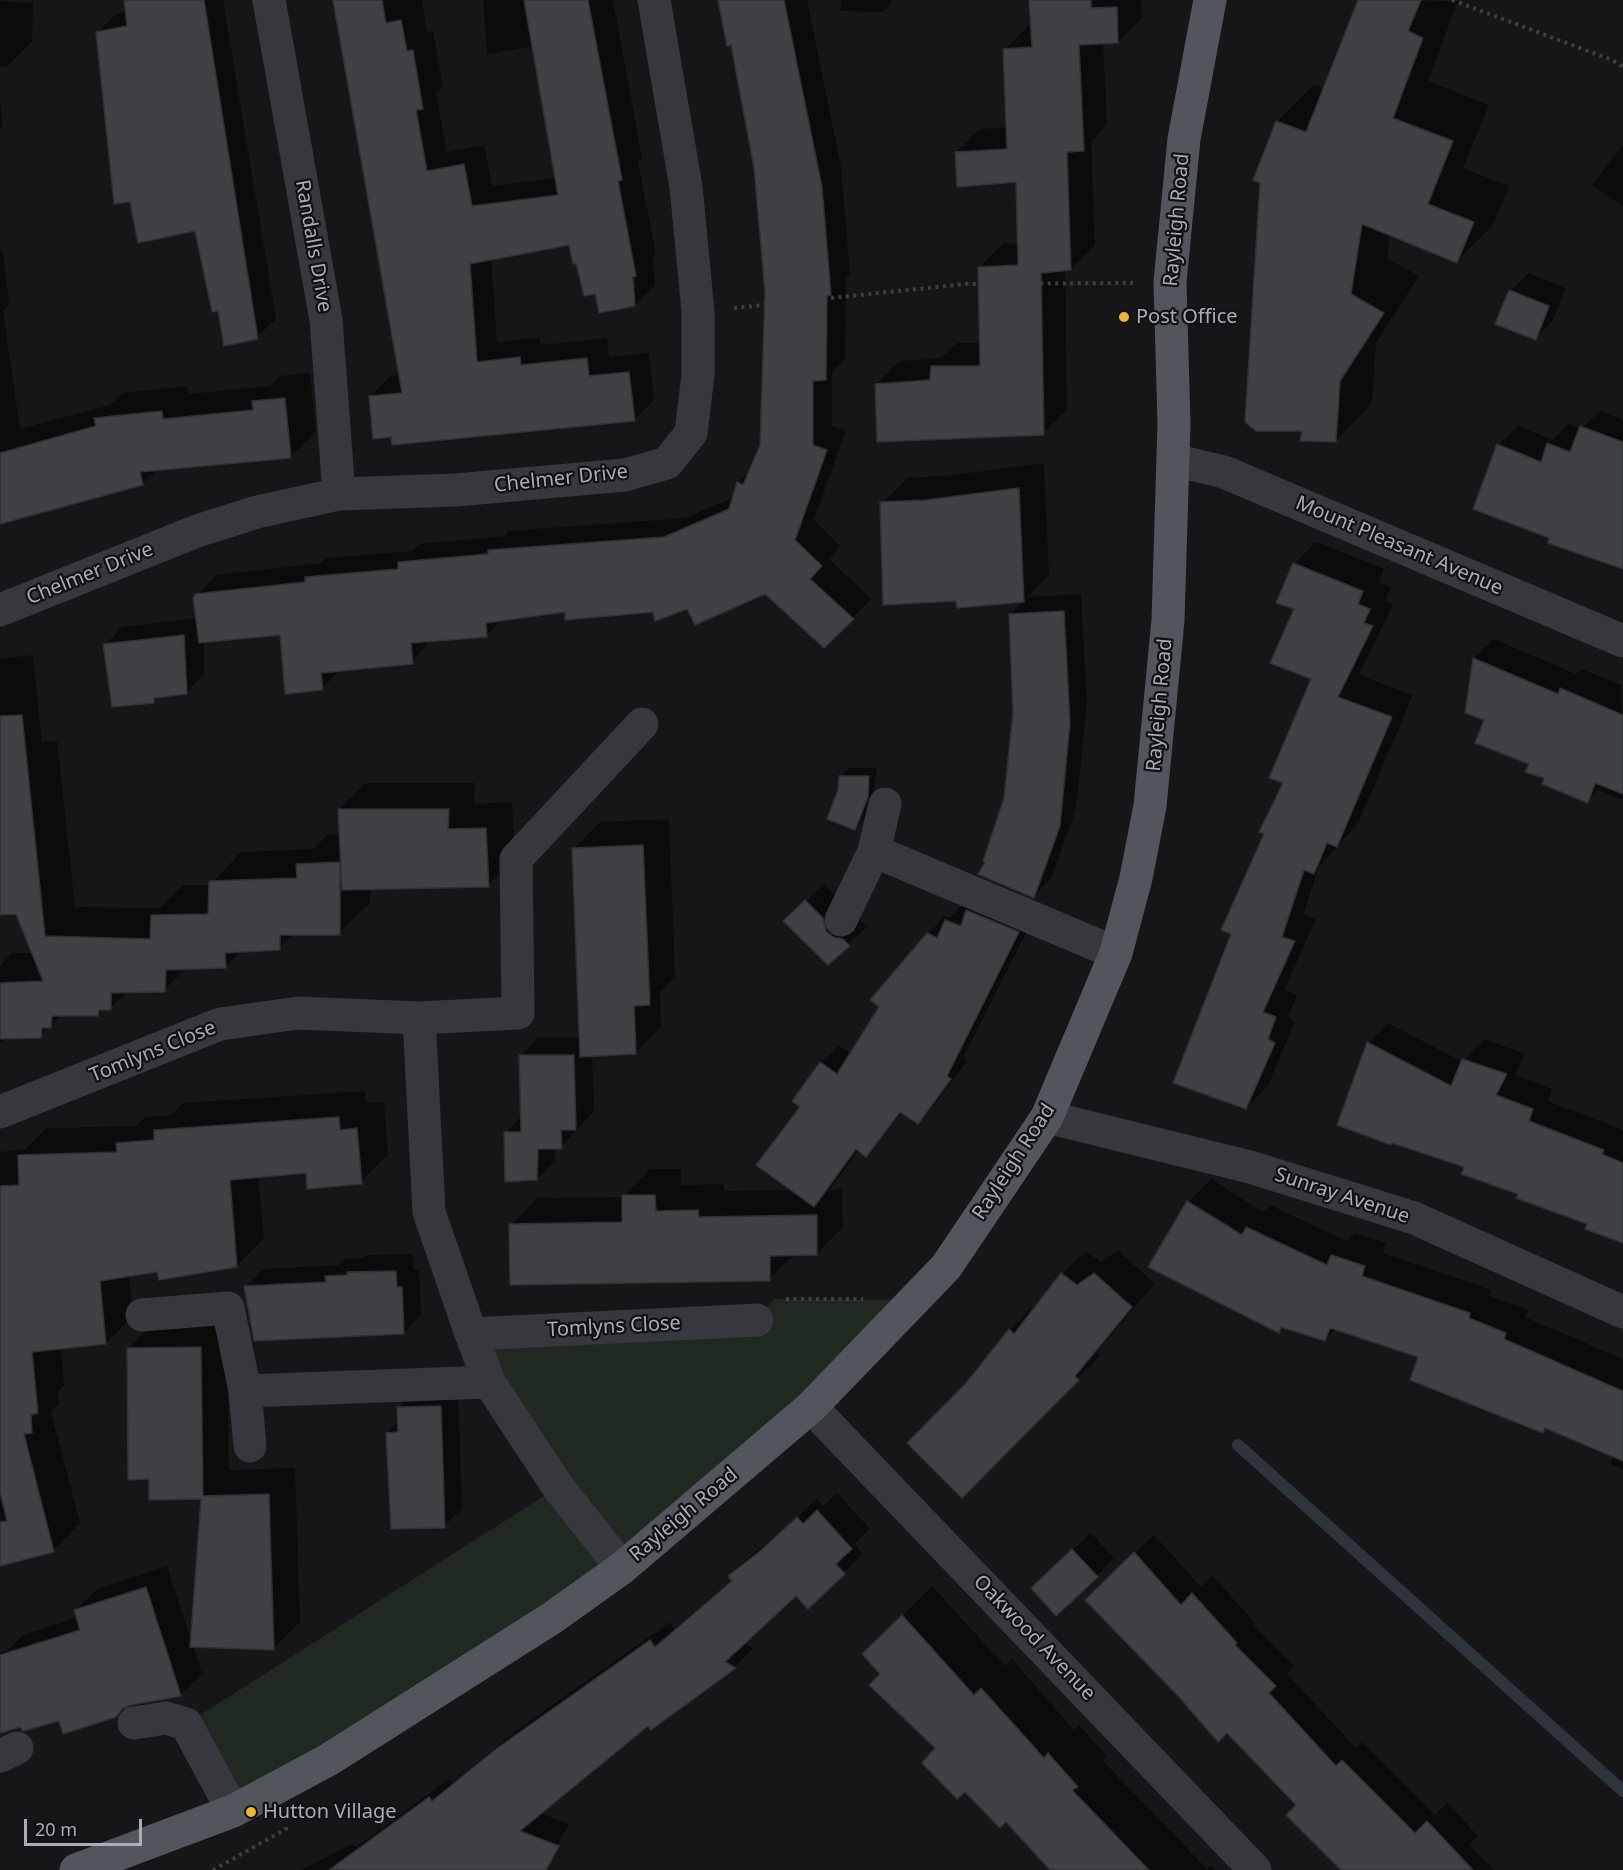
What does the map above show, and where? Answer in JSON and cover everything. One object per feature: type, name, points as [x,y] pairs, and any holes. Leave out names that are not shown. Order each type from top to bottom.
[{"type":"main road","name":"Rayleigh Road","points":[[76,1870],[233,1812],[328,1760],[552,1618],[621,1568],[811,1407],[915,1300],[946,1267],[1047,1117],[1116,953],[1136,878],[1150,806],[1168,620],[1173,460],[1170,282],[1184,139],[1210,0]]},
{"type":"street","name":"Randalls Drive","points":[[269,0],[326,320],[339,494]]},
{"type":"street","name":"Chelmer Drive","points":[[0,610],[197,531],[256,512],[339,494],[456,490],[625,475],[667,463],[691,433],[698,375],[698,311],[686,187],[654,0]]},
{"type":"street","name":"Mount Pleasant Avenue","points":[[1173,460],[1224,472],[1623,640]]},
{"type":"street","name":"Tomlyns Close","points":[[0,1112],[220,1024],[298,1013],[419,1018],[518,1014],[516,859],[642,724]]},
{"type":"street","points":[[841,920],[874,851],[885,804]]},
{"type":"street","points":[[874,851],[1116,953]]},
{"type":"street","points":[[419,1018],[429,1212],[471,1334],[489,1382],[558,1487],[621,1568]]},
{"type":"street","name":"Sunray Avenue","points":[[1047,1117],[1250,1167],[1414,1218],[1623,1312]]},
{"type":"street","points":[[142,1315],[228,1308],[245,1391],[250,1446]]},
{"type":"street","name":"Tomlyns Close","points":[[471,1334],[757,1320]]},
{"type":"street","points":[[245,1391],[489,1382]]},
{"type":"street","name":"Oakwood Avenue","points":[[811,1407],[1255,1870]]},
{"type":"street","points":[[134,1723],[166,1718],[186,1724],[233,1812]]},
{"type":"path","points":[[1452,0],[1612,60],[1623,67]]},
{"type":"path","points":[[698,311],[966,284],[1170,282]]},
{"type":"path","points":[[757,1320],[774,1299],[915,1300]]},
{"type":"shaded area","points":[[774,1299],[915,1300],[621,1568],[233,1811],[186,1724],[558,1487],[471,1334],[756,1320]]},
{"type":"building","points":[[124,0],[204,0],[258,339],[224,346],[218,311],[212,312],[195,231],[138,243],[130,202],[114,204],[96,32],[127,26]]},
{"type":"building","points":[[333,0],[382,0],[386,23],[401,20],[407,51],[413,50],[423,109],[416,110],[427,171],[464,164],[472,206],[558,195],[524,0],[588,0],[622,180],[618,181],[636,276],[633,277],[635,306],[599,313],[595,294],[584,296],[569,245],[470,264],[477,362],[520,357],[521,365],[587,358],[589,376],[629,372],[635,421],[392,445],[391,437],[373,439],[369,396],[402,393]]},
{"type":"building","points":[[718,0],[784,0],[822,187],[831,295],[827,296],[826,380],[813,381],[813,445],[827,450],[795,540],[822,566],[810,579],[854,619],[824,648],[765,594],[695,625],[687,609],[655,621],[653,612],[565,620],[565,612],[486,623],[487,637],[411,643],[413,664],[321,673],[323,690],[285,694],[280,635],[199,643],[193,598],[195,594],[305,582],[305,577],[398,569],[398,562],[488,554],[488,550],[664,537],[729,509],[737,482],[743,485],[760,445],[765,293],[754,168],[731,45],[727,46]]},
{"type":"building","points":[[1029,0],[1091,0],[1091,8],[1117,7],[1118,43],[1079,45],[1084,151],[1067,152],[1071,270],[1041,273],[1044,435],[877,442],[875,384],[930,380],[931,366],[980,366],[978,267],[1018,265],[1016,182],[957,187],[955,152],[1007,149],[1003,49],[1032,47]]},
{"type":"building","points":[[1358,0],[1421,0],[1408,31],[1423,38],[1393,118],[1453,141],[1428,204],[1474,222],[1457,263],[1362,224],[1351,294],[1384,313],[1340,381],[1336,442],[1300,441],[1302,431],[1256,431],[1245,422],[1260,183],[1253,180],[1276,121],[1306,132]]},
{"type":"building","points":[[1509,290],[1549,306],[1536,340],[1495,324]]},
{"type":"building","points":[[285,398],[291,458],[140,472],[143,485],[0,524],[0,453],[96,426],[94,418],[162,411],[163,419],[253,410],[252,401]]},
{"type":"building","points":[[1580,426],[1623,442],[1623,569],[1548,543],[1549,538],[1473,509],[1497,444],[1541,462],[1547,443],[1570,452]]},
{"type":"building","points":[[1019,488],[1024,602],[957,608],[956,601],[883,605],[880,502],[926,500]]},
{"type":"building","points":[[1293,563],[1363,591],[1358,604],[1370,609],[1364,623],[1373,626],[1338,697],[1392,717],[1337,847],[1327,843],[1314,874],[1304,870],[1282,937],[1295,941],[1263,1012],[1276,1017],[1268,1039],[1275,1043],[1246,1109],[1173,1083],[1231,934],[1221,930],[1264,834],[1259,832],[1283,783],[1269,778],[1311,679],[1270,663],[1294,609],[1276,603]]},
{"type":"building","points":[[1064,611],[1070,723],[1060,826],[1034,898],[978,874],[985,863],[983,861],[1004,798],[1013,713],[1009,614]]},
{"type":"building","points":[[184,635],[187,694],[154,698],[154,703],[112,707],[103,644]]},
{"type":"building","points":[[1473,658],[1558,694],[1560,688],[1623,715],[1623,794],[1595,783],[1588,803],[1542,784],[1544,778],[1525,772],[1529,764],[1475,743],[1484,720],[1465,713]]},
{"type":"building","points":[[22,715],[45,936],[150,939],[151,915],[208,914],[209,881],[297,878],[296,864],[340,862],[340,935],[280,935],[280,950],[225,953],[226,968],[166,970],[165,992],[111,993],[111,1010],[99,1010],[98,1016],[52,1016],[51,1028],[42,1028],[41,1038],[0,1039],[0,983],[43,981],[16,914],[0,915],[0,716]]},
{"type":"building","points":[[839,776],[869,776],[868,797],[855,830],[827,819],[838,790]]},
{"type":"building","points":[[338,809],[449,809],[448,829],[486,828],[489,887],[342,890]]},
{"type":"building","points":[[643,845],[650,1005],[634,1006],[636,1054],[580,1057],[572,848]]},
{"type":"building","points":[[805,900],[823,918],[826,931],[833,937],[843,939],[850,946],[828,965],[783,921]]},
{"type":"building","points":[[966,910],[1019,932],[947,1076],[951,1079],[918,1124],[900,1112],[866,1157],[856,1149],[814,1207],[756,1165],[800,1107],[792,1101],[820,1062],[837,1074],[879,1007],[870,1000],[927,933],[937,938],[945,920],[961,926]]},
{"type":"building","points":[[1367,1042],[1451,1086],[1462,1059],[1507,1074],[1496,1095],[1533,1109],[1529,1121],[1604,1150],[1602,1154],[1623,1163],[1623,1243],[1585,1229],[1587,1224],[1516,1198],[1518,1194],[1461,1174],[1464,1167],[1392,1143],[1391,1145],[1337,1125]]},
{"type":"building","points":[[519,1055],[574,1055],[576,1130],[561,1130],[562,1149],[538,1149],[537,1180],[505,1182],[504,1132],[521,1132]]},
{"type":"building","points":[[339,1117],[340,1130],[357,1128],[362,1184],[307,1189],[306,1173],[230,1180],[237,1267],[159,1280],[157,1272],[100,1281],[106,1344],[32,1352],[38,1413],[31,1415],[32,1433],[24,1434],[54,1552],[0,1566],[0,1522],[7,1521],[0,1492],[0,1186],[19,1185],[18,1155],[117,1152],[116,1143],[154,1140],[154,1130]]},
{"type":"building","points":[[622,1195],[655,1195],[656,1211],[698,1210],[699,1217],[817,1215],[817,1255],[770,1256],[770,1281],[510,1285],[509,1224],[622,1222]]},
{"type":"building","points":[[1187,1201],[1242,1235],[1246,1227],[1327,1265],[1331,1255],[1365,1266],[1362,1276],[1470,1313],[1469,1318],[1506,1333],[1504,1339],[1623,1391],[1623,1461],[1545,1428],[1543,1433],[1410,1380],[1418,1357],[1330,1328],[1325,1341],[1281,1327],[1279,1333],[1148,1267]]},
{"type":"building","points":[[396,1271],[397,1287],[402,1287],[404,1334],[254,1341],[244,1286],[326,1282],[325,1276],[347,1275],[347,1272]]},
{"type":"building","points":[[1061,1273],[1077,1285],[1094,1273],[1132,1307],[1075,1376],[1079,1380],[962,1498],[907,1443],[967,1382],[1009,1329],[1014,1334]]},
{"type":"building","points":[[201,1347],[203,1496],[269,1494],[274,1650],[190,1647],[201,1499],[149,1500],[149,1479],[128,1480],[127,1348]]},
{"type":"building","points":[[441,1406],[445,1528],[391,1529],[386,1433],[398,1432],[397,1407]]},
{"type":"building","points":[[817,1510],[852,1549],[836,1564],[845,1574],[808,1609],[796,1596],[725,1662],[736,1668],[651,1730],[648,1726],[520,1831],[559,1846],[546,1870],[329,1870],[429,1797],[432,1801],[496,1749],[650,1640],[655,1647],[732,1581],[728,1576],[759,1552],[797,1517],[803,1524]]},
{"type":"building","points":[[1072,1549],[1098,1577],[1056,1616],[1031,1588]]},
{"type":"building","points":[[1134,1552],[1181,1605],[1192,1593],[1237,1643],[1235,1645],[1276,1686],[1269,1693],[1336,1766],[1342,1760],[1415,1833],[1427,1821],[1473,1870],[1341,1870],[1286,1815],[1296,1805],[1227,1733],[1218,1742],[1179,1697],[1085,1600]]},
{"type":"building","points":[[146,1587],[181,1696],[131,1705],[122,1709],[116,1717],[63,1734],[59,1721],[23,1731],[20,1727],[0,1733],[0,1655],[80,1630],[74,1610]]},
{"type":"building","points":[[902,1615],[974,1695],[981,1688],[1044,1758],[1048,1753],[1078,1787],[1072,1790],[1149,1870],[1050,1870],[1006,1822],[1000,1828],[965,1792],[957,1799],[922,1763],[935,1748],[869,1685],[880,1674],[862,1654]]},
{"type":"waterway","points":[[1238,1445],[1623,1791]]},
{"type":"place","name":"Post Office","points":[[1124,317]]},
{"type":"place","name":"Hutton Village","points":[[251,1812]]}]
